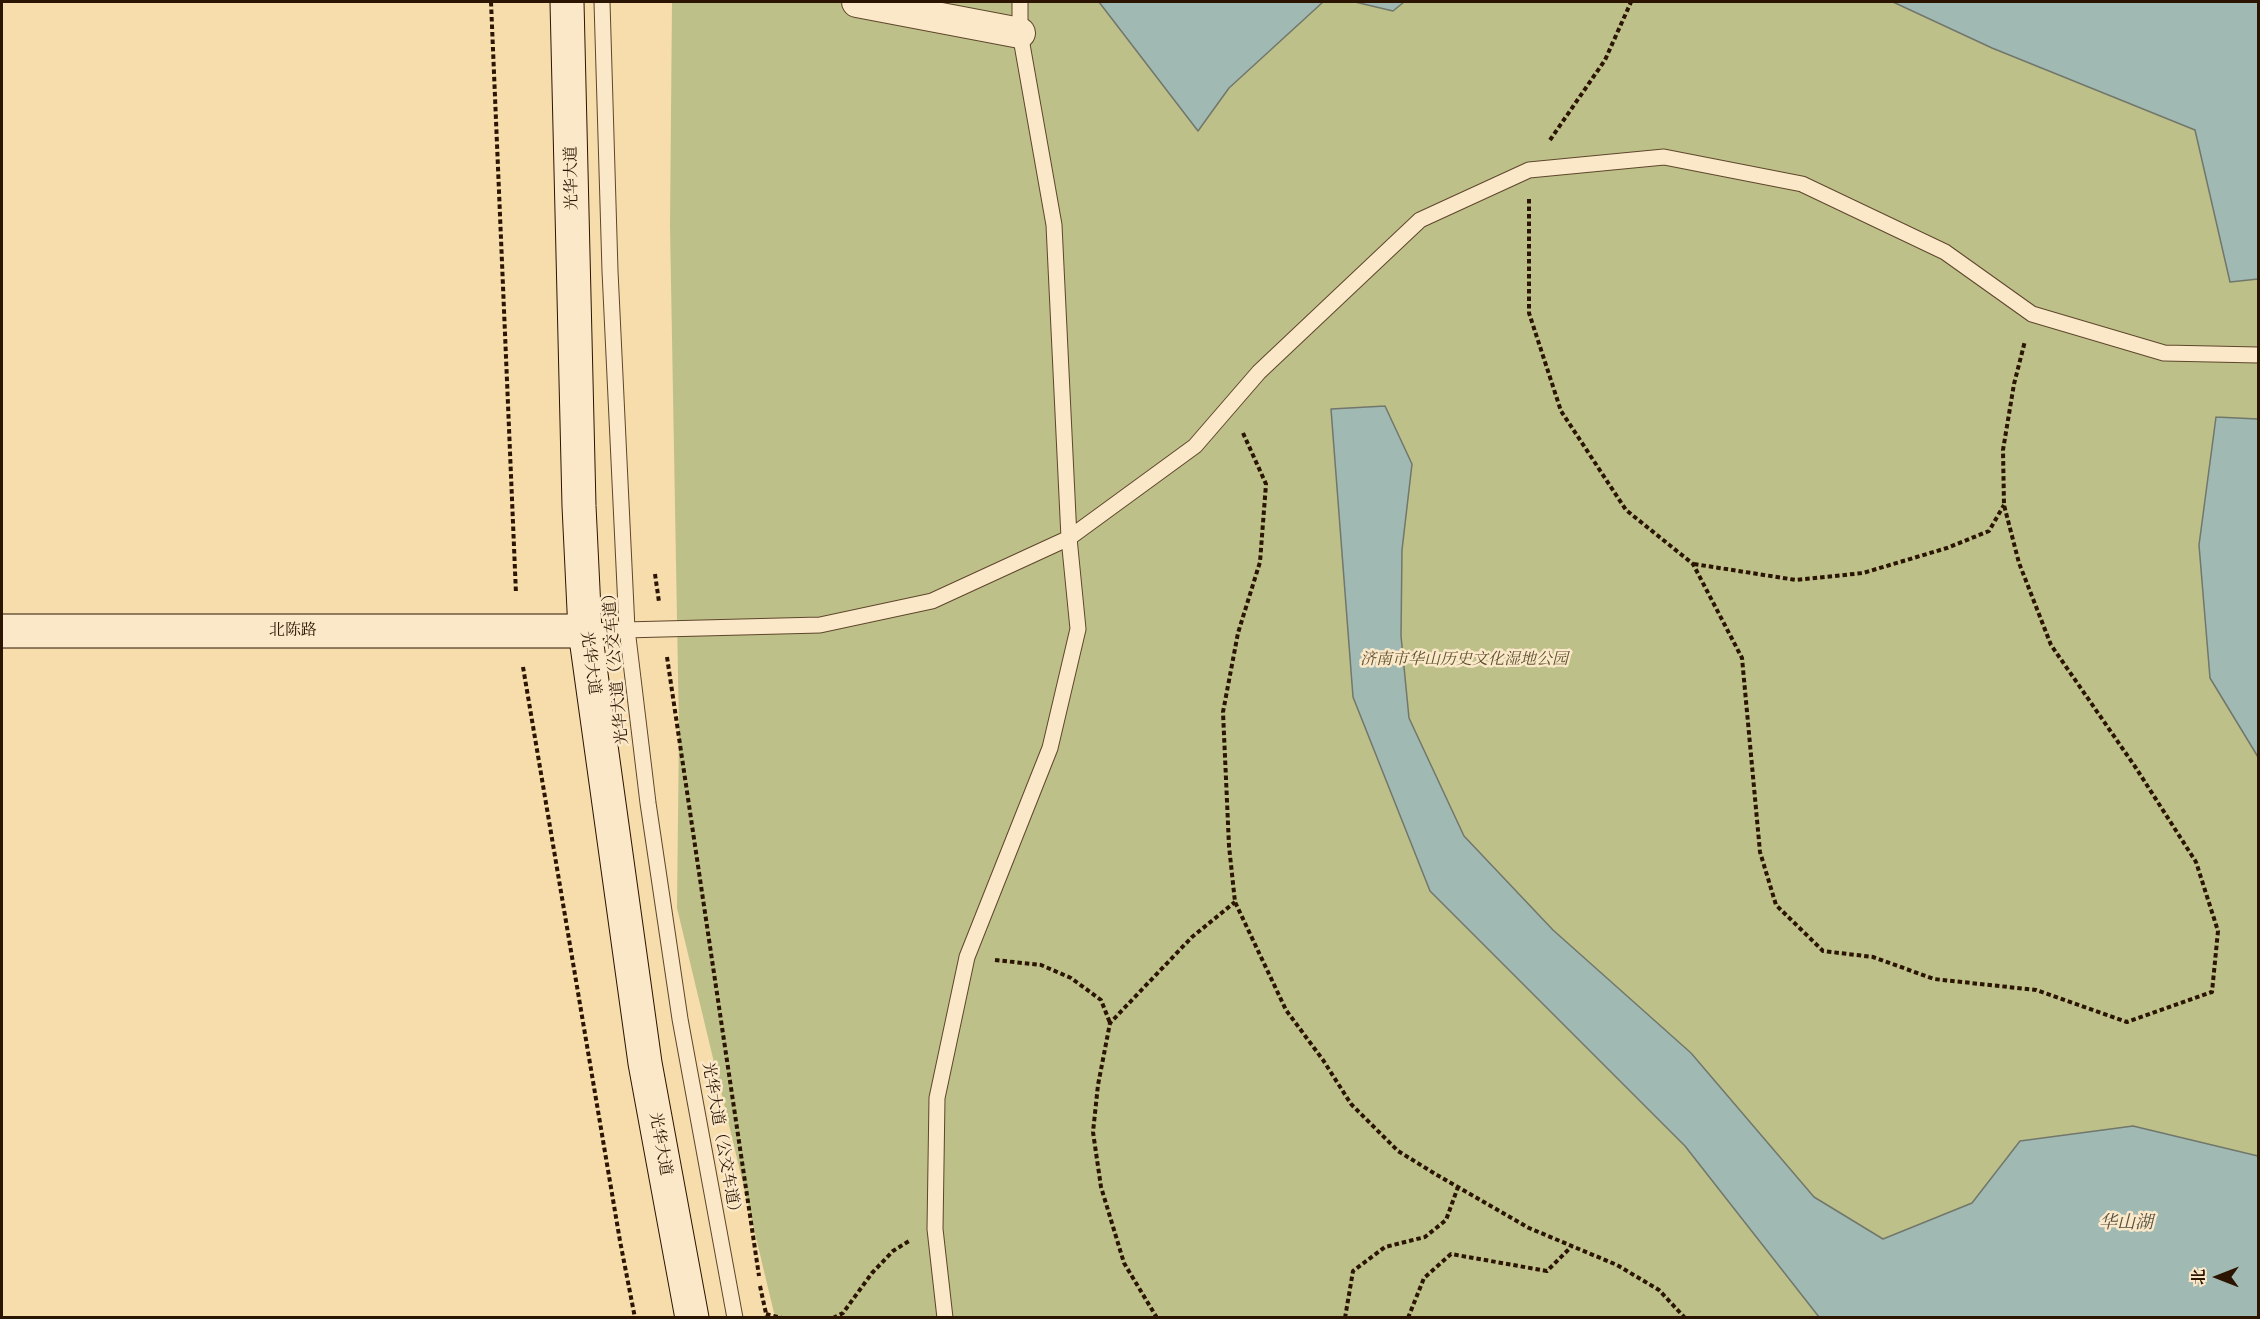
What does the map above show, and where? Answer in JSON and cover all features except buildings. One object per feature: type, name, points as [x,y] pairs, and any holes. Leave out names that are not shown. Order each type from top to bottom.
[{"type":"main road","name":"光华大道","points":[[567,2],[579,506],[585,631],[645,1063],[692,1317]]},
{"type":"main road","name":"北陈路","points":[[2,631],[585,631]]},
{"type":"street","points":[[857,2],[1020,33]]},
{"type":"lane","name":"光华大道（公交车道）","points":[[602,2],[610,271],[627,629],[648,803],[678,1008],[735,1317]]},
{"type":"lane","points":[[945,1317],[935,1229],[937,1098],[967,957],[1050,748],[1078,629],[1069,538],[1054,225],[1020,33],[1020,2]]},
{"type":"lane","points":[[585,631],[820,625],[932,602],[1069,538],[1195,446],[1259,372],[1420,220],[1529,170],[1664,157],[1802,183],[1945,252],[2032,314],[2164,354],[2259,355]]},
{"type":"path","points":[[1631,2],[1605,60],[1529,170],[1529,313],[1561,411],[1626,510],[1693,564],[1742,658],[1760,852],[1776,905],[1822,951],[1873,957],[1934,979],[2036,990],[2127,1023],[2212,992],[2218,931],[2196,862],[2136,768],[2051,645],[2019,563],[2004,505],[2002,450],[2014,384],[2032,314]]},
{"type":"path","points":[[1230,405],[1266,484],[1260,562],[1238,633],[1223,712],[1228,836],[1235,902],[1286,1010],[1323,1060],[1351,1104],[1398,1151],[1529,1228],[1617,1265],[1659,1290],[1685,1317]]},
{"type":"path","points":[[1693,564],[1796,580],[1863,573],[1947,548],[1989,531],[2004,505]]},
{"type":"path","points":[[654,566],[759,1281],[767,1316],[782,1317]]},
{"type":"path","points":[[1110,1023],[1191,937],[1235,902]]},
{"type":"path","points":[[967,957],[1041,966],[1071,978],[1101,1000],[1110,1023],[1098,1085],[1093,1132],[1101,1187],[1124,1263],[1157,1317]]},
{"type":"path","points":[[1345,1317],[1353,1271],[1385,1247],[1425,1237],[1446,1220],[1458,1187]]},
{"type":"path","points":[[832,1317],[843,1313],[872,1272],[892,1251],[919,1234],[935,1229]]},
{"type":"path","points":[[1408,1317],[1424,1278],[1451,1254],[1547,1271],[1572,1246]]},
{"type":"green space","name":"济南市华山历史文化湿地公园","points":[[672,2],[2258,2],[2258,1317],[775,1317],[677,908],[679,730],[670,226]]},
{"type":"water","points":[[1099,2],[1323,2],[1229,88],[1198,131]]},
{"type":"water","points":[[1355,2],[1404,2],[1393,11]]},
{"type":"water","points":[[1893,2],[2258,2],[2258,279],[2230,282],[2195,130],[1992,48]]},
{"type":"water","name":"华山湖","points":[[1385,406],[1412,464],[1402,550],[1401,636],[1409,718],[1464,836],[1553,930],[1691,1053],[1814,1197],[1883,1239],[1972,1203],[2020,1141],[2133,1126],[2258,1156],[2258,1317],[1819,1317],[1685,1146],[1430,891],[1353,697],[1331,409]]},
{"type":"water","points":[[2216,417],[2258,419],[2258,757],[2210,678],[2199,545]]}]
